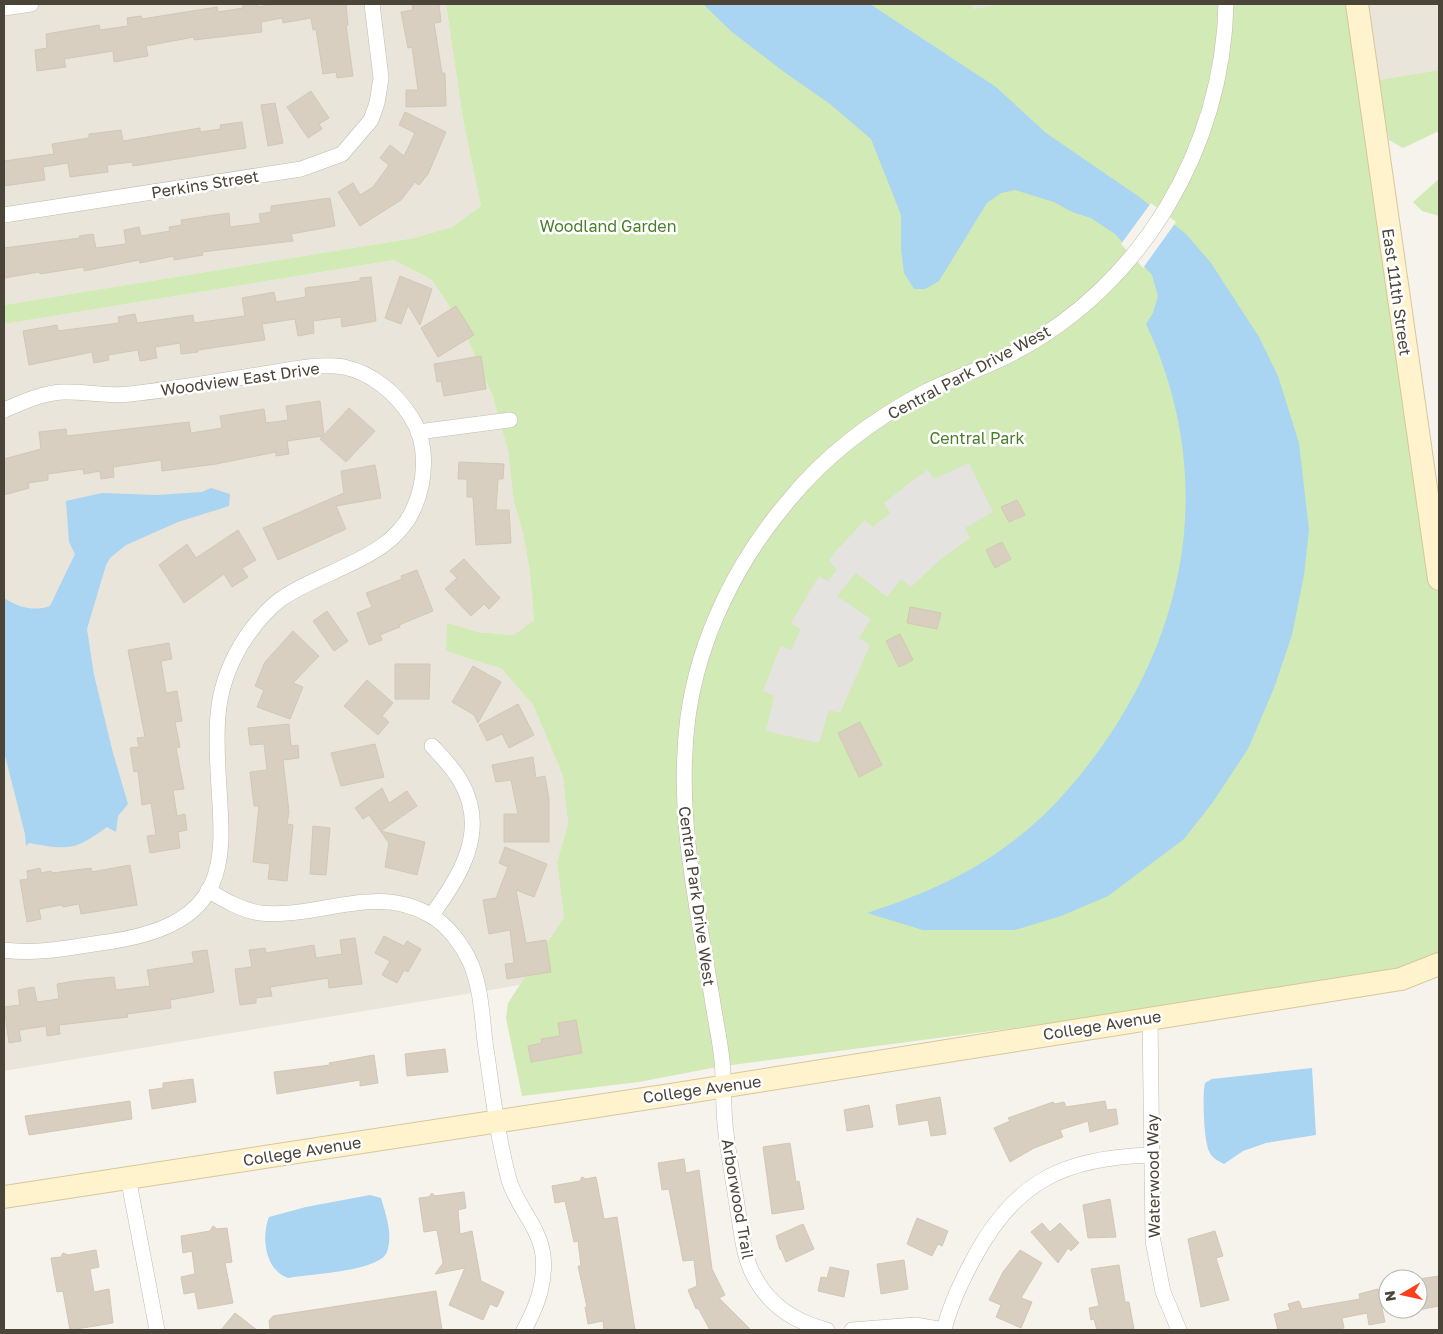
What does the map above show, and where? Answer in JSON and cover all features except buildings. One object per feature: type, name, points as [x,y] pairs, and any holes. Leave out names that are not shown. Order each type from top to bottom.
[{"type":"main road","name":"East 111th Street","points":[[1357,4],[1436,530],[1439,579]]},
{"type":"main road","name":"College Avenue","points":[[4,1197],[1400,979],[1439,964]]},
{"type":"main road","name":"College Avenue","points":[[1400,979],[1415,983],[1439,983]]},
{"type":"street","points":[[4,8],[31,4]]},
{"type":"street","name":"Perkins Street","points":[[4,216],[301,169],[342,154],[371,120],[378,102],[381,78],[372,4]]},
{"type":"street","name":"Central Park Drive West","points":[[723,1086],[721,1055],[686,839],[684,772],[692,697],[704,650],[728,593],[756,542],[788,501],[825,462],[852,439],[887,414],[928,391],[995,362],[1033,342],[1061,324],[1103,288],[1142,244],[1179,187],[1200,139],[1213,100],[1223,52],[1226,4]]},
{"type":"street","name":"Woodview East Drive","points":[[4,410],[45,395],[63,392],[131,394],[306,367],[333,366],[360,372],[392,392],[414,421],[423,453],[423,473],[420,491],[412,513],[394,536],[372,553],[340,567],[280,600],[245,638],[228,671],[221,692],[217,729],[223,841],[221,858],[208,890],[186,915],[156,932],[48,951],[19,952],[4,950]]},
{"type":"street","points":[[418,432],[510,420]]},
{"type":"street","points":[[432,746],[461,782],[471,812],[472,830],[466,862],[432,916]]},
{"type":"street","points":[[208,890],[232,904],[258,912],[289,913],[380,900],[400,904],[432,916],[450,932],[463,949],[476,980],[497,1121],[510,1181],[515,1196],[540,1239],[543,1255],[541,1291],[537,1308],[524,1330]]},
{"type":"street","name":"Waterwood Way","points":[[1150,1018],[1154,1249],[1163,1292],[1179,1330]]},
{"type":"street","name":"Arborwood Trail","points":[[723,1086],[726,1129],[742,1234],[750,1268],[764,1291],[780,1308],[802,1323],[827,1330]]},
{"type":"street","points":[[852,1330],[915,1325],[944,1330],[953,1301],[984,1237],[1007,1207],[1023,1193],[1072,1166],[1121,1156],[1152,1155]]},
{"type":"street","points":[[128,1177],[157,1330]]},
{"type":"shaded area","points":[[4,4],[446,4],[463,120],[481,206],[452,227],[414,238],[4,305]]},
{"type":"shaded area","points":[[972,4],[1005,4],[973,9]]},
{"type":"shaded area","points":[[1363,4],[1439,4],[1439,70],[1373,81]]},
{"type":"shaded area","points":[[394,260],[432,280],[460,322],[493,397],[508,451],[514,502],[523,533],[530,573],[534,621],[514,635],[478,632],[448,624],[446,651],[502,669],[533,705],[563,776],[568,824],[557,862],[564,917],[520,985],[4,1071],[4,324]]},
{"type":"shaded area","points":[[969,463],[993,512],[965,528],[970,538],[941,559],[911,587],[901,579],[887,597],[856,573],[837,596],[871,619],[859,638],[870,645],[840,713],[829,710],[819,743],[766,731],[774,696],[763,691],[776,657],[781,646],[791,650],[801,629],[791,623],[819,576],[828,581],[837,570],[829,561],[835,552],[865,520],[873,527],[890,513],[884,503],[928,470],[934,479]]},
{"type":"green space","name":"Central Park","points":[[446,4],[1349,4],[1439,596],[1439,972],[717,1067],[639,1082],[522,1096],[506,1018],[508,1003],[564,917],[557,862],[568,824],[563,776],[533,705],[502,669],[446,651],[447,623],[478,632],[514,635],[534,620],[530,573],[523,533],[514,502],[508,451],[493,397],[460,322],[432,280],[394,260],[4,324],[4,305],[414,238],[452,227],[481,206],[463,120]]},
{"type":"green space","points":[[1439,70],[1439,131],[1403,148],[1389,140],[1381,103],[1373,81]]},
{"type":"green space","points":[[1439,179],[1439,216],[1422,211],[1413,202]]},
{"type":"water","points":[[703,4],[870,4],[996,87],[1046,133],[1138,196],[1186,234],[1211,263],[1259,337],[1278,376],[1299,443],[1309,530],[1304,575],[1292,635],[1274,688],[1248,749],[1213,802],[1184,839],[1108,896],[1061,916],[1015,930],[923,930],[867,913],[905,900],[959,876],[993,856],[1035,823],[1069,788],[1100,749],[1131,700],[1156,649],[1173,597],[1183,543],[1186,488],[1180,434],[1167,379],[1146,324],[1153,313],[1158,296],[1152,275],[1115,234],[1091,218],[1072,212],[1054,202],[1015,190],[1001,193],[987,203],[939,281],[925,289],[914,289],[904,273],[901,249],[901,215],[871,139],[830,104],[732,32]]},
{"type":"water","points":[[211,488],[230,494],[229,506],[178,522],[126,545],[110,558],[106,565],[87,629],[94,675],[113,753],[128,804],[118,816],[116,832],[107,827],[87,841],[71,847],[53,847],[29,843],[26,846],[25,834],[4,752],[4,598],[26,608],[38,609],[50,606],[75,554],[69,542],[66,501],[102,493],[156,495],[202,492]]},
{"type":"water","points":[[1312,1068],[1316,1135],[1266,1143],[1243,1151],[1224,1164],[1211,1155],[1207,1146],[1204,1118],[1205,1083],[1212,1079]]},
{"type":"water","points":[[370,1195],[381,1198],[388,1225],[389,1245],[387,1252],[381,1259],[357,1268],[288,1278],[274,1268],[265,1243],[269,1217],[306,1207]]},
{"type":"pier","points":[[1151,203],[1176,222],[1143,268],[1121,244]]},
{"type":"park label","name":"Woodland Garden","points":[[608,226]]}]
